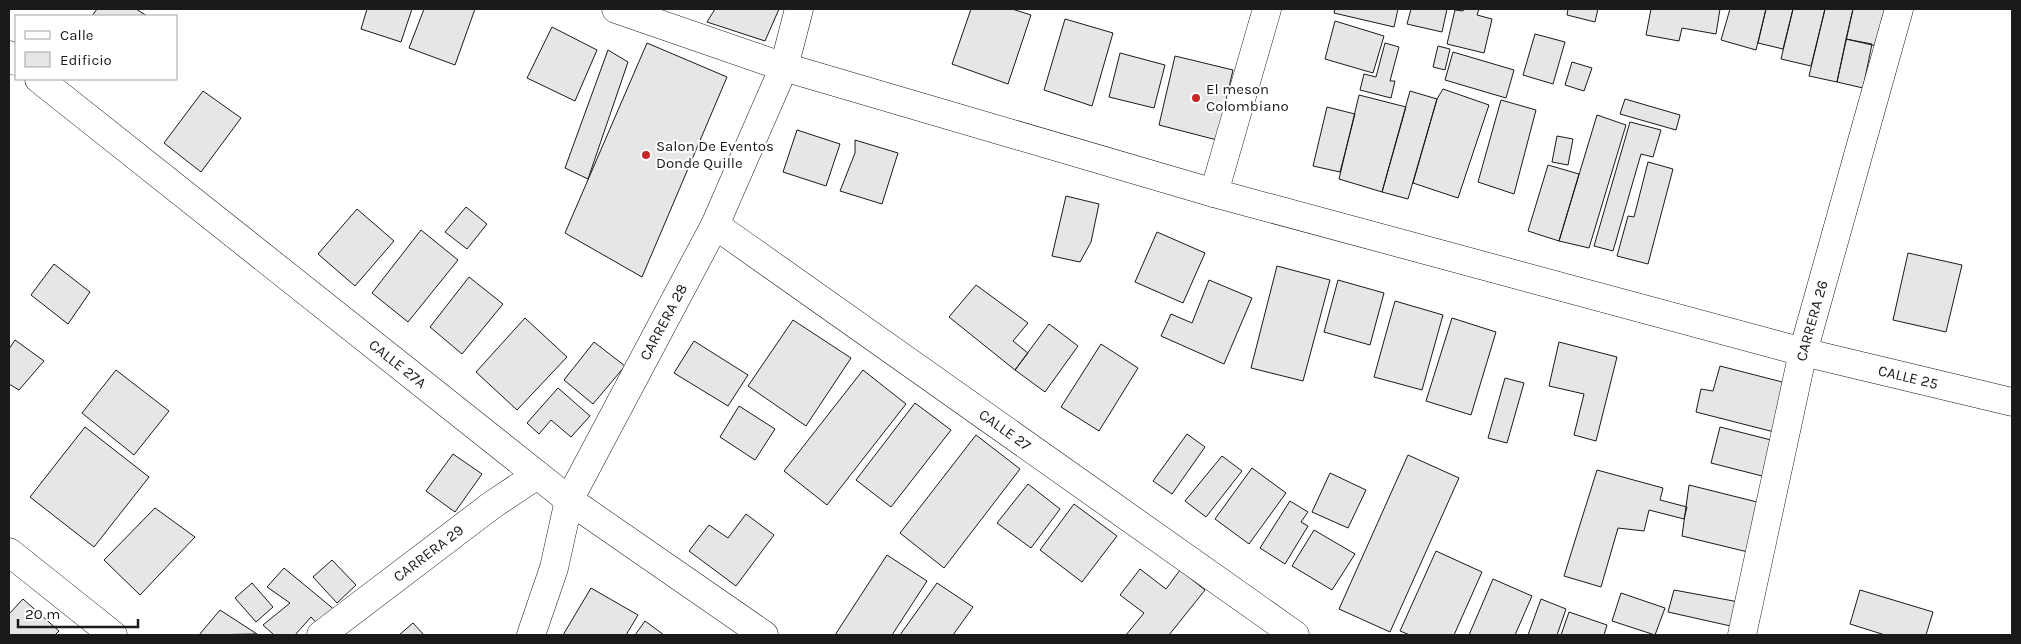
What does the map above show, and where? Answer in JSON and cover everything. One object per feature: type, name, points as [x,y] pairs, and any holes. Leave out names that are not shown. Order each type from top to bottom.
[{"type":"street","name":"CALLE 25","points":[[616,9],[784,67],[1214,193],[1803,352],[2012,402]]},
{"type":"street","name":"CARRERA 28","points":[[531,635],[554,568],[569,500],[715,225],[784,67],[799,9]]},
{"type":"street","points":[[1214,193],[1267,9]]},
{"type":"street","name":"CARRERA 26","points":[[1742,635],[1803,352],[1899,9]]},
{"type":"street","name":"CALLE 27A","points":[[40,80],[569,500],[764,635]]},
{"type":"street","name":"CALLE 27","points":[[715,225],[1296,635]]},
{"type":"street","name":"CARRERA 29","points":[[321,635],[492,505],[537,475]]},
{"type":"street","points":[[9,552],[113,635]]},
{"type":"building","points":[[97,9],[136,9],[145,15],[93,15]]},
{"type":"building","points":[[367,9],[412,9],[401,42],[361,29]]},
{"type":"building","points":[[424,9],[475,9],[455,65],[409,48]]},
{"type":"building","points":[[715,9],[779,9],[765,41],[707,22]]},
{"type":"building","points":[[971,9],[1012,9],[1031,15],[1008,84],[952,64]]},
{"type":"building","points":[[1335,9],[1398,9],[1394,27],[1334,13]]},
{"type":"building","points":[[1411,9],[1447,9],[1442,32],[1407,24]]},
{"type":"building","points":[[1464,9],[1479,9],[1477,15],[1492,19],[1484,53],[1447,44],[1455,10],[1463,11]]},
{"type":"building","points":[[1568,9],[1598,9],[1595,22],[1567,15]]},
{"type":"building","points":[[1651,9],[1720,9],[1716,34],[1682,28],[1679,41],[1646,35]]},
{"type":"building","points":[[1730,9],[1766,9],[1756,50],[1721,40]]},
{"type":"building","points":[[1766,9],[1793,9],[1783,49],[1758,43]]},
{"type":"building","points":[[1793,9],[1825,9],[1811,66],[1781,59]]},
{"type":"building","points":[[1825,9],[1853,9],[1837,82],[1809,76]]},
{"type":"building","points":[[1853,9],[1895,9],[1885,48],[1846,39]]},
{"type":"building","points":[[1065,19],[1113,33],[1092,106],[1044,90]]},
{"type":"building","points":[[1335,21],[1384,36],[1373,73],[1325,59]]},
{"type":"building","points":[[552,27],[597,50],[575,101],[527,78]]},
{"type":"building","points":[[1535,34],[1565,42],[1553,84],[1523,75]]},
{"type":"building","points":[[1846,39],[1872,44],[1863,88],[1837,82]]},
{"type":"building","name":"Salon De Eventos Donde Quille","points":[[647,43],[727,77],[642,277],[565,233]]},
{"type":"building","points":[[1385,43],[1399,47],[1390,81],[1395,81],[1391,98],[1360,90],[1364,74],[1376,77]]},
{"type":"building","points":[[1438,46],[1450,49],[1445,70],[1433,67]]},
{"type":"building","points":[[608,50],[628,62],[588,179],[565,168]]},
{"type":"building","points":[[1453,52],[1514,70],[1506,98],[1445,80]]},
{"type":"building","points":[[1120,53],[1165,65],[1154,108],[1109,97]]},
{"type":"building","name":"El meson Colombiano","points":[[1175,56],[1233,70],[1217,140],[1159,125]]},
{"type":"building","points":[[1572,62],[1592,68],[1584,91],[1565,85]]},
{"type":"building","points":[[1443,89],[1489,105],[1458,198],[1413,183],[1437,99]]},
{"type":"building","points":[[203,91],[241,118],[201,172],[164,143]]},
{"type":"building","points":[[1410,91],[1437,99],[1408,199],[1382,192]]},
{"type":"building","points":[[1359,95],[1406,107],[1382,192],[1339,179]]},
{"type":"building","points":[[1625,99],[1680,115],[1676,130],[1620,114]]},
{"type":"building","points":[[1501,100],[1536,110],[1514,194],[1478,182]]},
{"type":"building","points":[[1327,107],[1355,114],[1340,172],[1313,166]]},
{"type":"building","points":[[1597,115],[1626,125],[1589,248],[1559,241]]},
{"type":"building","points":[[1630,122],[1661,130],[1653,157],[1641,154],[1613,251],[1594,246]]},
{"type":"building","points":[[797,130],[840,144],[826,186],[783,172]]},
{"type":"building","points":[[1557,136],[1573,139],[1568,165],[1552,162]]},
{"type":"building","points":[[855,140],[898,153],[882,204],[840,191],[855,153]]},
{"type":"building","points":[[1648,162],[1673,169],[1648,264],[1617,256],[1628,216],[1634,217]]},
{"type":"building","points":[[1548,165],[1579,174],[1559,241],[1528,231]]},
{"type":"building","points":[[1066,196],[1099,204],[1091,242],[1080,262],[1052,256]]},
{"type":"building","points":[[466,207],[487,224],[467,249],[445,232]]},
{"type":"building","points":[[357,209],[394,241],[355,286],[318,254]]},
{"type":"building","points":[[421,230],[458,260],[408,322],[372,293]]},
{"type":"building","points":[[1157,232],[1205,253],[1183,303],[1135,282]]},
{"type":"building","points":[[1908,253],[1962,265],[1946,332],[1893,320]]},
{"type":"building","points":[[54,264],[90,292],[68,324],[31,295]]},
{"type":"building","points":[[1277,266],[1330,280],[1303,381],[1251,368]]},
{"type":"building","points":[[469,277],[503,304],[462,354],[430,327]]},
{"type":"building","points":[[1209,280],[1252,298],[1224,364],[1161,336],[1171,314],[1192,323]]},
{"type":"building","points":[[1338,280],[1384,293],[1370,345],[1324,332]]},
{"type":"building","points":[[976,285],[1028,323],[1013,341],[1028,353],[1015,370],[949,317]]},
{"type":"building","points":[[1395,301],[1443,315],[1422,390],[1374,377]]},
{"type":"building","points":[[525,318],[567,357],[517,410],[476,372]]},
{"type":"building","points":[[1452,318],[1496,332],[1471,415],[1426,401]]},
{"type":"building","points":[[793,320],[851,358],[806,426],[748,386]]},
{"type":"building","points":[[1049,324],[1078,346],[1045,392],[1015,370]]},
{"type":"building","points":[[15,340],[44,361],[19,390],[9,384],[9,349]]},
{"type":"building","points":[[694,341],[748,375],[728,406],[674,373]]},
{"type":"building","points":[[594,342],[625,366],[593,404],[564,380]]},
{"type":"building","points":[[1559,342],[1617,357],[1596,441],[1574,435],[1584,394],[1549,386]]},
{"type":"building","points":[[1101,344],[1138,368],[1099,431],[1061,407]]},
{"type":"building","points":[[1720,366],[1790,384],[1778,433],[1696,412],[1701,389],[1713,391]]},
{"type":"building","points":[[116,370],[169,411],[134,455],[82,413]]},
{"type":"building","points":[[863,370],[906,404],[827,505],[784,471]]},
{"type":"building","points":[[1505,378],[1524,383],[1507,443],[1488,438]]},
{"type":"building","points":[[558,388],[590,416],[571,437],[551,420],[539,434],[527,423]]},
{"type":"building","points":[[915,403],[951,430],[891,507],[856,480]]},
{"type":"building","points":[[739,406],[775,429],[755,460],[720,437]]},
{"type":"building","points":[[85,427],[149,477],[94,547],[30,497]]},
{"type":"building","points":[[1720,427],[1779,442],[1770,478],[1711,463]]},
{"type":"building","points":[[1187,434],[1205,447],[1172,494],[1153,481]]},
{"type":"building","points":[[976,435],[1020,469],[944,568],[900,533]]},
{"type":"building","points":[[453,454],[482,474],[455,512],[426,491]]},
{"type":"building","points":[[1408,455],[1459,478],[1390,632],[1339,609]]},
{"type":"building","points":[[1222,456],[1242,471],[1206,517],[1185,501]]},
{"type":"building","points":[[1252,468],[1286,493],[1249,544],[1215,519]]},
{"type":"building","points":[[1597,470],[1663,488],[1660,500],[1687,507],[1684,519],[1649,510],[1644,531],[1618,528],[1601,587],[1564,576]]},
{"type":"building","points":[[1330,473],[1366,490],[1348,528],[1312,512]]},
{"type":"building","points":[[1028,484],[1060,509],[1031,548],[997,523]]},
{"type":"building","points":[[1689,485],[1765,504],[1752,553],[1682,536]]},
{"type":"building","points":[[1290,501],[1308,512],[1301,522],[1308,526],[1285,564],[1260,548]]},
{"type":"building","points":[[1074,504],[1117,536],[1082,582],[1040,550]]},
{"type":"building","points":[[155,508],[195,537],[140,595],[104,560]]},
{"type":"building","points":[[746,514],[774,535],[736,586],[689,551],[709,525],[728,538]]},
{"type":"building","points":[[1314,530],[1355,554],[1332,590],[1292,566]]},
{"type":"building","points":[[1436,551],[1482,572],[1454,635],[1410,635],[1400,631]]},
{"type":"building","points":[[887,555],[927,581],[892,635],[835,635]]},
{"type":"building","points":[[332,560],[356,585],[337,603],[313,577]]},
{"type":"building","points":[[284,568],[336,611],[321,628],[311,617],[295,635],[274,635],[263,625],[290,603],[267,587]]},
{"type":"building","points":[[1140,569],[1166,589],[1180,570],[1205,590],[1169,635],[1126,635],[1144,613],[1120,595]]},
{"type":"building","points":[[1493,579],[1532,596],[1515,635],[1469,635]]},
{"type":"building","points":[[252,583],[273,607],[256,622],[235,598]]},
{"type":"building","points":[[937,583],[973,607],[953,635],[900,635]]},
{"type":"building","points":[[591,588],[638,615],[626,635],[563,635]]},
{"type":"building","points":[[1674,590],[1739,602],[1735,627],[1668,612]]},
{"type":"building","points":[[1860,590],[1933,612],[1926,635],[1885,635],[1850,624]]},
{"type":"building","points":[[1621,593],[1665,608],[1655,635],[1612,621]]},
{"type":"building","points":[[23,599],[59,631],[55,635],[9,635],[9,614]]},
{"type":"building","points":[[1541,599],[1566,609],[1557,635],[1528,635]]},
{"type":"building","points":[[220,610],[257,634],[199,635]]},
{"type":"building","points":[[1569,612],[1607,625],[1604,635],[1561,635]]},
{"type":"building","points":[[645,621],[664,635],[635,635]]},
{"type":"building","points":[[413,623],[424,635],[399,635]]},
{"type":"place","name":"El meson Colombiano","points":[[1196,98]]},
{"type":"place","name":"Salon De Eventos Donde Quille","points":[[646,155]]}]
